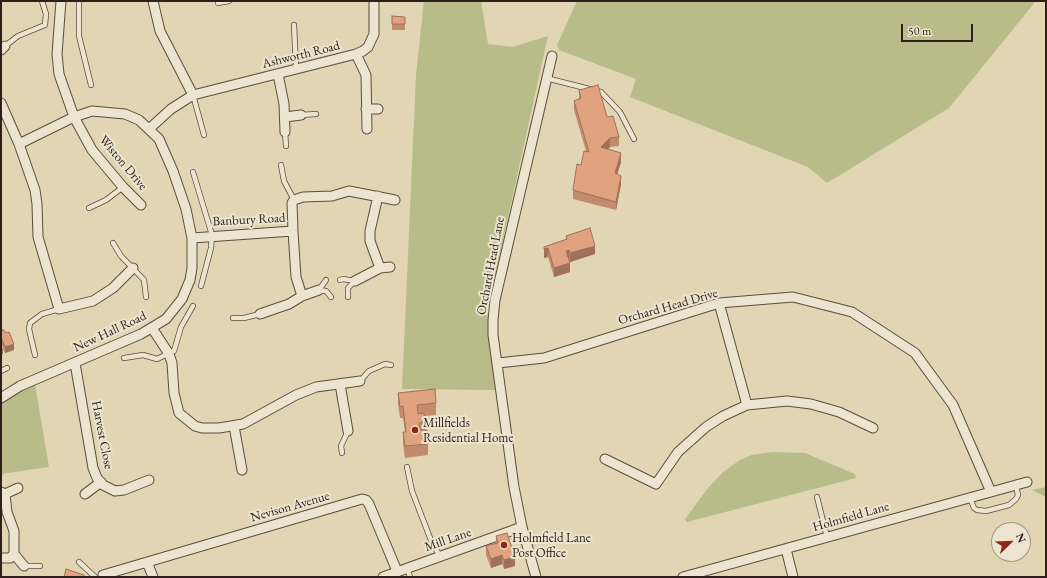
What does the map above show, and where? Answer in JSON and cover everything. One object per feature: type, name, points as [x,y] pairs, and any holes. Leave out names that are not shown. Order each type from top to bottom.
[{"type":"street","points":[[61,1],[57,54],[59,74],[74,117]]},
{"type":"street","points":[[154,1],[160,31],[193,95]]},
{"type":"street","name":"Ashworth Road","points":[[150,129],[166,113],[193,95],[356,54],[368,47],[374,34],[374,1]]},
{"type":"street","points":[[356,54],[366,75],[367,129]]},
{"type":"street","name":"Orchard Head Lane","points":[[536,577],[522,527],[514,487],[493,335],[495,300],[552,56]]},
{"type":"street","points":[[278,74],[285,117],[285,132]]},
{"type":"street","points":[[1,103],[19,144],[35,190],[38,237],[58,309],[83,305],[102,296],[133,268]]},
{"type":"street","points":[[366,109],[378,109]]},
{"type":"street","name":"New Hall Road","points":[[1,398],[20,386],[152,328],[166,319],[186,290],[192,268],[192,238],[186,209],[173,171],[159,139],[139,120],[125,114],[92,111],[74,117],[19,144]]},
{"type":"street","points":[[285,117],[301,115]]},
{"type":"street","name":"Wiston Drive","points":[[74,117],[92,150],[123,187],[141,205]]},
{"type":"street","name":"Banbury Road","points":[[192,238],[212,235],[293,231],[292,203],[294,200],[303,198],[332,196],[349,191],[395,200]]},
{"type":"street","points":[[378,196],[370,236],[380,268]]},
{"type":"street","points":[[293,231],[296,277],[302,296]]},
{"type":"street","points":[[355,281],[380,268],[390,266]]},
{"type":"street","points":[[260,314],[289,304],[302,296],[319,290]]},
{"type":"street","name":"Orchard Head Drive","points":[[498,363],[544,358],[719,303],[793,297],[852,312],[916,353],[953,404],[991,492]]},
{"type":"street","points":[[719,303],[747,405]]},
{"type":"street","points":[[152,328],[169,354],[172,363],[174,393],[179,413],[195,426],[202,428],[243,424],[296,395],[316,387],[360,381]]},
{"type":"street","name":"Harvest Close","points":[[75,363],[94,468],[101,482],[108,488],[115,491],[124,490],[149,480]]},
{"type":"street","points":[[340,384],[348,431]]},
{"type":"street","points":[[605,459],[656,484],[678,452],[706,427],[723,416],[747,405],[787,401],[810,404],[839,412],[873,428]]},
{"type":"street","points":[[234,426],[242,470]]},
{"type":"street","points":[[85,494],[101,482]]},
{"type":"street","name":"Holmfield Lane","points":[[683,577],[1026,482]]},
{"type":"street","points":[[18,488],[3,493],[7,512],[14,532],[14,554],[24,566]]},
{"type":"street","name":"Nevison Avenue","points":[[99,576],[362,499],[366,500],[369,504],[397,571]]},
{"type":"street","name":"Mill Lane","points":[[383,577],[522,527]]},
{"type":"street","points":[[786,549],[793,577]]},
{"type":"street","points":[[1,558],[10,558],[14,554]]},
{"type":"street","points":[[148,562],[153,577]]},
{"type":"lane","points":[[3,48],[18,36],[45,25],[46,14],[42,1]]},
{"type":"lane","points":[[78,1],[79,36],[91,85]]},
{"type":"lane","points":[[218,3],[229,1]]},
{"type":"lane","points":[[294,25],[296,69]]},
{"type":"lane","points":[[546,78],[601,92],[620,112],[634,139]]},
{"type":"lane","points":[[193,95],[204,135]]},
{"type":"lane","points":[[301,115],[316,114]]},
{"type":"lane","points":[[285,132],[286,146]]},
{"type":"lane","points":[[281,165],[284,181],[294,200]]},
{"type":"lane","points":[[193,172],[212,235],[211,248],[201,286]]},
{"type":"lane","points":[[89,208],[106,200],[123,187]]},
{"type":"lane","points":[[113,243],[121,256],[144,280],[146,297]]},
{"type":"lane","points":[[326,280],[319,290],[326,291],[331,298]]},
{"type":"lane","points":[[340,280],[355,281]]},
{"type":"lane","points":[[348,297],[348,288],[355,281]]},
{"type":"lane","points":[[124,358],[135,355],[143,355],[158,359],[169,354],[174,350],[181,327],[194,306]]},
{"type":"lane","points":[[35,356],[29,329],[30,323],[42,314],[58,309]]},
{"type":"lane","points":[[233,318],[244,318],[260,314]]},
{"type":"lane","points":[[360,381],[369,371],[385,364],[391,365]]},
{"type":"lane","points":[[1,371],[7,368]]},
{"type":"lane","points":[[342,453],[341,446],[348,431]]},
{"type":"lane","points":[[407,467],[412,491],[432,543],[440,556]]},
{"type":"lane","points":[[970,498],[974,508],[977,510],[986,511],[1009,505],[1018,495],[1016,485]]},
{"type":"lane","points":[[817,497],[827,537]]},
{"type":"lane","points":[[79,562],[99,576]]},
{"type":"lane","points":[[24,566],[40,566]]},
{"type":"lane","points":[[408,568],[410,577]]},
{"type":"green space","points":[[424,1],[481,1],[488,44],[513,47],[548,36],[487,312],[496,390],[402,389],[416,75]]},
{"type":"green space","points":[[577,1],[1036,1],[949,108],[827,183],[808,167],[630,97],[636,79],[559,50],[557,45]]},
{"type":"green space","points":[[35,384],[49,467],[1,474],[1,403],[13,394]]},
{"type":"green space","points":[[772,452],[805,453],[855,474],[856,478],[687,522],[685,519],[708,488],[723,472],[740,460],[752,455]]},
{"type":"green space","points":[[1046,487],[1046,497],[1032,490]]},
{"type":"building","points":[[392,16],[405,17],[405,24],[392,24]]},
{"type":"building","points":[[598,85],[607,117],[613,116],[619,137],[610,138],[601,147],[621,153],[615,173],[621,176],[616,202],[573,190],[577,164],[581,165],[584,151],[589,152],[574,101],[581,98],[579,90]]},
{"type":"building","points":[[590,228],[595,246],[570,253],[569,250],[566,251],[570,263],[554,268],[548,248],[544,249],[544,247],[567,239],[566,236]]},
{"type":"building","points":[[2,330],[6,333],[9,332],[14,344],[5,347],[1,337]]},
{"type":"building","points":[[435,389],[436,403],[417,405],[418,414],[424,413],[425,422],[419,423],[420,430],[427,430],[428,444],[405,446],[403,432],[406,432],[403,406],[400,407],[398,393]]},
{"type":"building","points":[[507,533],[515,557],[504,560],[502,555],[491,559],[486,546],[498,543],[496,536]]},
{"type":"building","points":[[66,569],[84,575],[84,577],[64,577]]},
{"type":"place","name":"Millfields Residential Home","points":[[415,430]]},
{"type":"place","name":"Holmfield Lane Post Office","points":[[504,545]]}]
